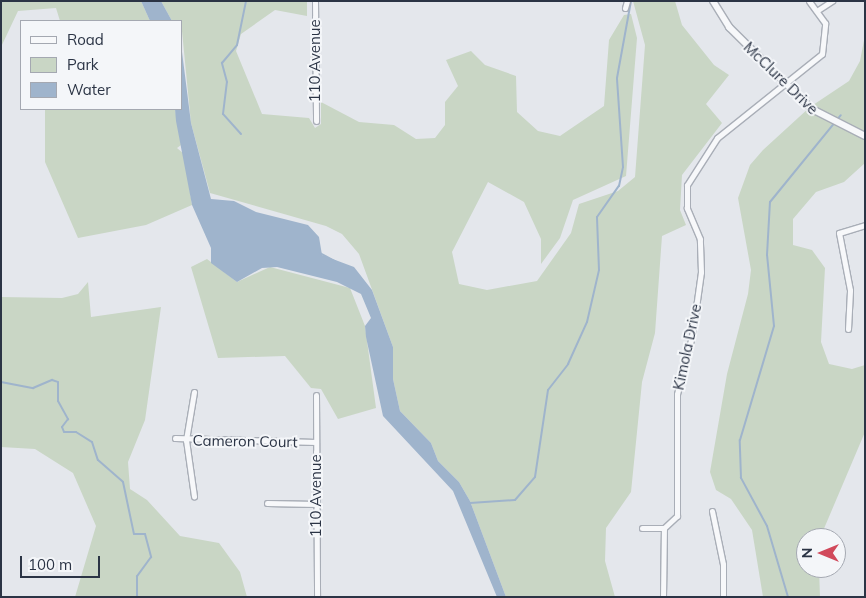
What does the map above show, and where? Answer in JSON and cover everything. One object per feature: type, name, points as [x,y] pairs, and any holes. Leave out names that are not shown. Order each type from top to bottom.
[{"type":"street","name":"110 Avenue","points":[[315,1],[316,121]]},
{"type":"street","points":[[625,8],[627,1]]},
{"type":"street","name":"McClure Drive","points":[[714,1],[726,24],[815,112],[865,136]]},
{"type":"street","name":"Kimola Drive","points":[[664,528],[677,516],[677,394],[692,336],[701,272],[700,239],[687,208],[687,185],[710,145],[784,82],[810,67],[822,54],[826,33],[818,10],[809,1]]},
{"type":"street","points":[[818,10],[832,1]]},
{"type":"street","points":[[848,329],[850,290],[839,233],[865,225]]},
{"type":"street","points":[[194,392],[186,440],[194,496]]},
{"type":"street","name":"110 Avenue","points":[[316,395],[317,597]]},
{"type":"street","name":"Cameron Court","points":[[175,438],[186,440],[316,442]]},
{"type":"street","points":[[267,503],[316,504]]},
{"type":"street","points":[[712,510],[723,564],[723,597]]},
{"type":"street","points":[[642,528],[664,528],[663,597]]},
{"type":"green space","points":[[1,1],[141,1],[150,20],[60,20],[56,8],[18,11],[1,47]]},
{"type":"green space","points":[[161,1],[307,1],[307,16],[275,10],[241,34],[236,51],[262,114],[309,118],[315,128],[321,124],[321,102],[359,122],[394,125],[416,139],[435,138],[445,125],[445,102],[458,86],[446,60],[471,51],[485,65],[516,76],[517,112],[538,131],[560,136],[604,106],[609,40],[624,15],[631,14],[637,38],[626,176],[573,200],[560,238],[541,264],[541,239],[524,202],[488,182],[452,252],[459,284],[487,290],[537,281],[571,233],[579,204],[618,191],[635,177],[645,45],[633,1],[675,1],[682,25],[714,65],[729,75],[706,104],[722,123],[682,175],[680,210],[686,225],[662,236],[655,333],[642,382],[631,492],[606,528],[605,561],[615,597],[506,597],[470,501],[459,482],[438,461],[431,443],[400,411],[393,379],[393,347],[359,254],[342,234],[326,226],[210,193],[191,123],[182,20],[171,20]]},
{"type":"green space","points":[[865,35],[865,163],[844,182],[816,192],[793,219],[793,245],[812,250],[825,268],[821,342],[829,364],[852,369],[865,365],[865,432],[824,528],[796,528],[796,578],[819,578],[820,597],[763,597],[752,530],[731,499],[716,490],[710,472],[727,374],[748,294],[751,270],[738,198],[750,165],[763,150],[810,107],[849,81],[860,61]]},
{"type":"green space","points":[[45,110],[175,110],[181,145],[177,148],[184,154],[192,205],[146,225],[78,238],[45,162]]},
{"type":"green space","points":[[207,259],[237,282],[270,267],[350,288],[365,326],[376,408],[338,419],[321,389],[311,388],[285,356],[218,358],[191,267]]},
{"type":"green space","points":[[88,282],[91,317],[161,307],[145,420],[128,462],[130,489],[147,500],[180,536],[219,543],[240,572],[247,597],[75,597],[96,526],[73,473],[35,449],[1,447],[1,297],[62,298],[78,294]]},
{"type":"water","points":[[141,1],[161,1],[171,20],[150,20]]},
{"type":"water","points":[[182,52],[191,123],[211,199],[234,201],[256,212],[308,225],[319,237],[322,255],[354,267],[372,290],[393,347],[393,379],[400,411],[431,443],[438,461],[459,482],[470,501],[506,597],[497,597],[453,491],[383,416],[366,337],[365,326],[371,318],[361,294],[337,282],[277,267],[262,268],[237,282],[211,263],[211,248],[192,205],[175,110],[182,110]]},
{"type":"waterway","points":[[241,134],[223,114],[227,82],[222,63],[237,45],[246,1]]},
{"type":"waterway","points":[[470,503],[515,500],[535,477],[548,390],[568,364],[587,322],[599,270],[597,217],[619,186],[623,167],[617,78],[631,1]]},
{"type":"waterway","points":[[788,597],[767,526],[741,478],[740,440],[774,326],[767,255],[770,202],[841,115]]},
{"type":"waterway","points":[[320,253],[338,263]]},
{"type":"waterway","points":[[1,382],[33,388],[52,380],[58,382],[58,401],[68,419],[62,427],[64,432],[76,432],[92,442],[98,460],[123,482],[134,534],[145,534],[151,557],[137,576],[137,597]]}]
